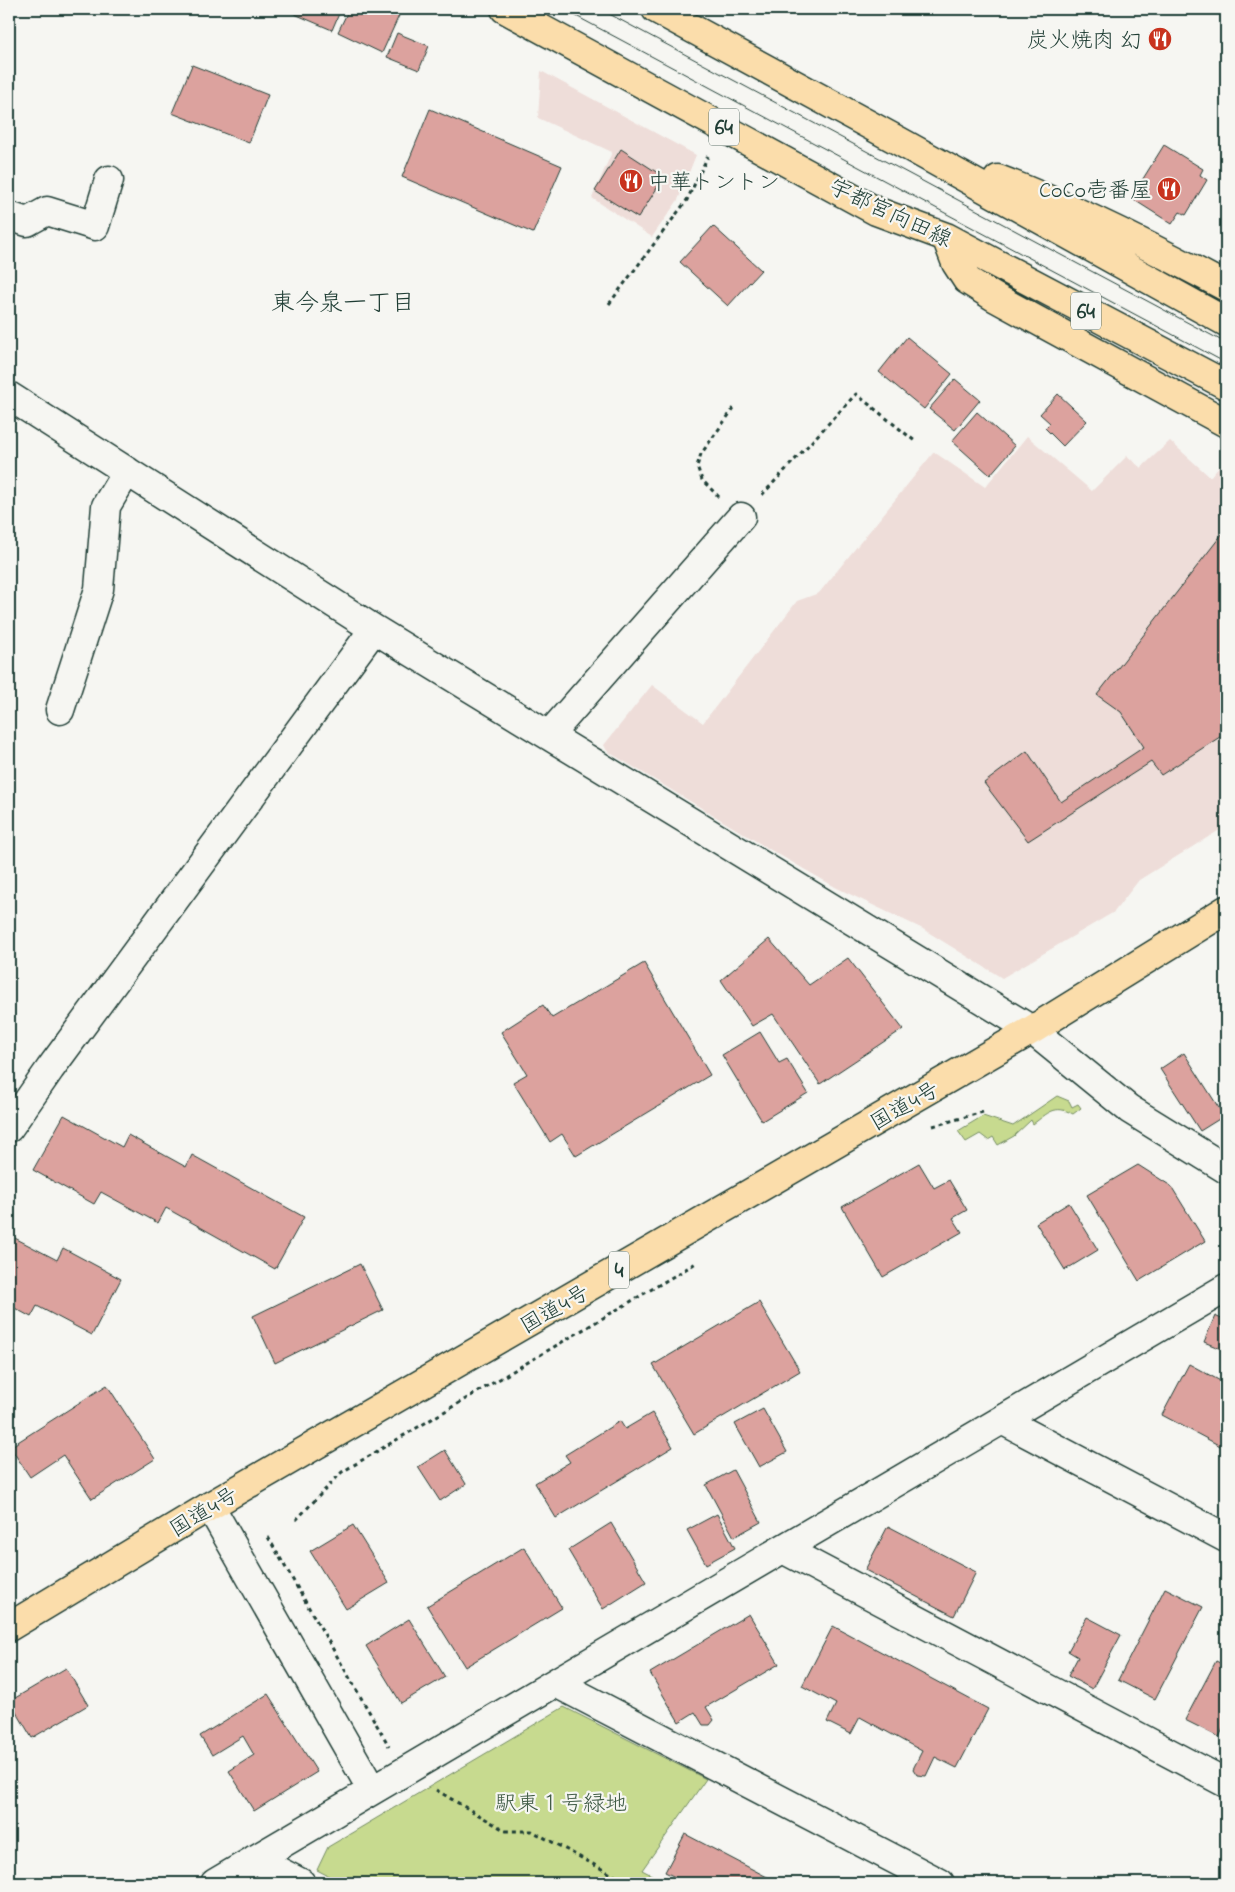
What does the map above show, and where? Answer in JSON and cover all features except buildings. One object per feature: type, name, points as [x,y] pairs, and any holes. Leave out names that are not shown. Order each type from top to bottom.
[{"type":"main road","name":"宇都宮向田線","points":[[505,9],[876,210],[946,237],[1226,385]]},
{"type":"main road","points":[[656,9],[1226,322]]},
{"type":"main road","points":[[899,141],[1013,184],[1106,224],[1159,250],[1226,287]]},
{"type":"main road","points":[[946,237],[956,264],[967,280],[994,297],[1226,423]]},
{"type":"main road","name":"国道4号","points":[[9,1627],[210,1506],[1032,1030],[1226,910]]},
{"type":"street","points":[[9,216],[27,222],[47,211],[95,226],[109,180]]},
{"type":"street","points":[[9,396],[374,629],[1032,1030],[1129,1109],[1226,1169]]},
{"type":"street","points":[[60,710],[99,589],[106,506],[127,471]]},
{"type":"street","points":[[549,735],[741,517]]},
{"type":"street","points":[[9,1128],[50,1069],[374,629]]},
{"type":"street","points":[[215,1883],[1226,1288]]},
{"type":"street","points":[[1002,1420],[1226,1538]]},
{"type":"street","points":[[210,1506],[372,1790]]},
{"type":"street","points":[[783,1549],[1226,1783]]},
{"type":"street","points":[[556,1683],[940,1883]]},
{"type":"street","points":[[255,1859],[301,1883]]},
{"type":"path","points":[[609,304],[687,200],[722,126]]},
{"type":"path","points":[[736,405],[701,454],[697,466],[702,480],[741,517],[856,394],[916,442]]},
{"type":"path","points":[[928,1127],[983,1112]]},
{"type":"path","points":[[296,1520],[342,1472],[700,1261]]},
{"type":"path","points":[[268,1536],[404,1772],[506,1831],[532,1831],[620,1882],[628,1883]]},
{"type":"shaded area","points":[[541,71],[696,155],[678,200],[652,237],[592,198],[612,152],[538,118]]},
{"type":"shaded area","points":[[1027,436],[1092,491],[1127,456],[1141,468],[1170,441],[1210,477],[1226,458],[1226,826],[1139,880],[1114,912],[1002,978],[923,929],[837,888],[769,849],[607,751],[604,745],[652,685],[703,723],[797,601],[819,593],[934,452],[985,487]]},
{"type":"green space","points":[[1057,1096],[1069,1101],[1072,1107],[1078,1104],[1081,1108],[1073,1114],[1061,1110],[1052,1111],[1033,1124],[1031,1120],[1014,1136],[998,1145],[993,1137],[988,1140],[980,1134],[966,1142],[958,1131],[983,1116],[1013,1126]]},
{"type":"green space","name":"駅東１号緑地","points":[[564,1707],[706,1779],[642,1870],[667,1883],[342,1883],[317,1870],[328,1847]]},
{"type":"tram line","points":[[563,9],[1226,363]]},
{"type":"tram line","points":[[600,9],[1226,343]]},
{"type":"place","name":"炭火焼肉 幻","points":[[1160,39]]},
{"type":"place","name":"中華トントン","points":[[631,181]]},
{"type":"place","name":"CoCo壱番屋","points":[[1169,189]]},
{"type":"district","name":"東今泉一丁目","points":[[343,302]]}]
